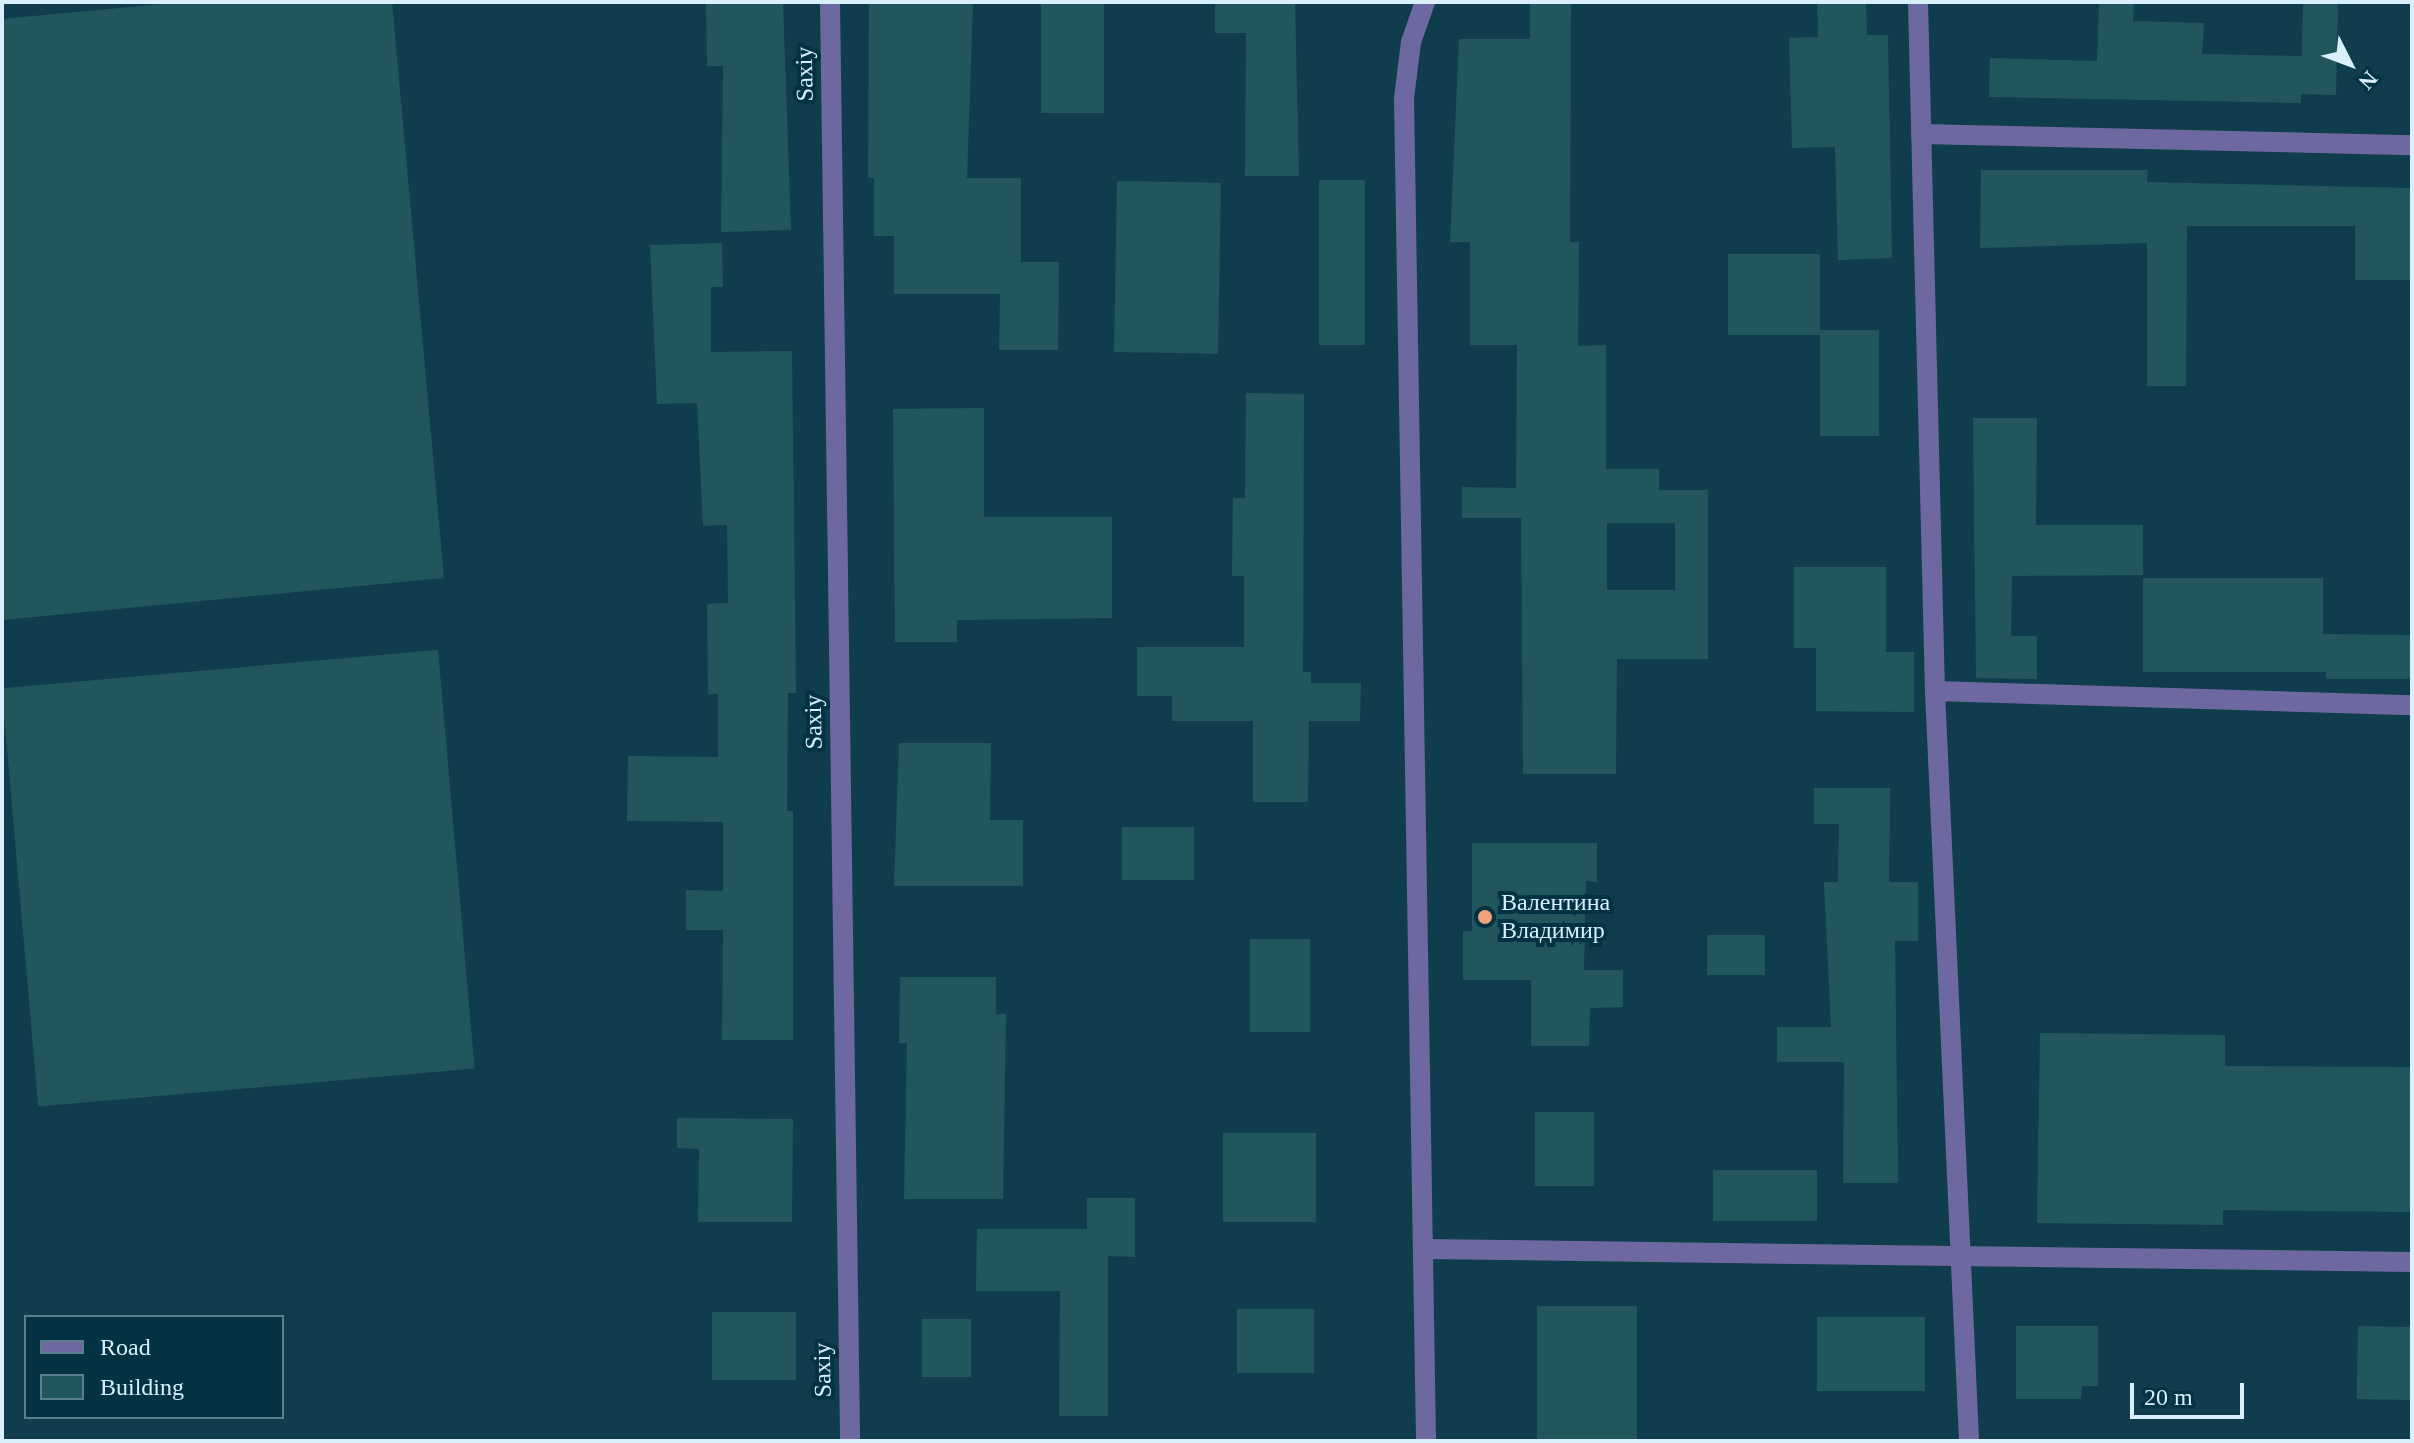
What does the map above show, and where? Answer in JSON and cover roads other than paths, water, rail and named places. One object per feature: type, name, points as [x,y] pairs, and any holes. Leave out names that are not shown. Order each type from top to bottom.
[{"type":"street","name":"Saxiy","points":[[830,2],[850,1441]]},
{"type":"street","points":[[1425,2],[1411,42],[1404,98],[1426,1441]]},
{"type":"street","points":[[1918,2],[1935,691],[1965,1257],[1969,1441]]},
{"type":"street","points":[[1921,134],[2412,145]]},
{"type":"street","points":[[1935,691],[2412,705]]},
{"type":"street","points":[[1423,1249],[2412,1262]]},
{"type":"place","name":"Валентина Владимир","points":[[1485,917]]}]
